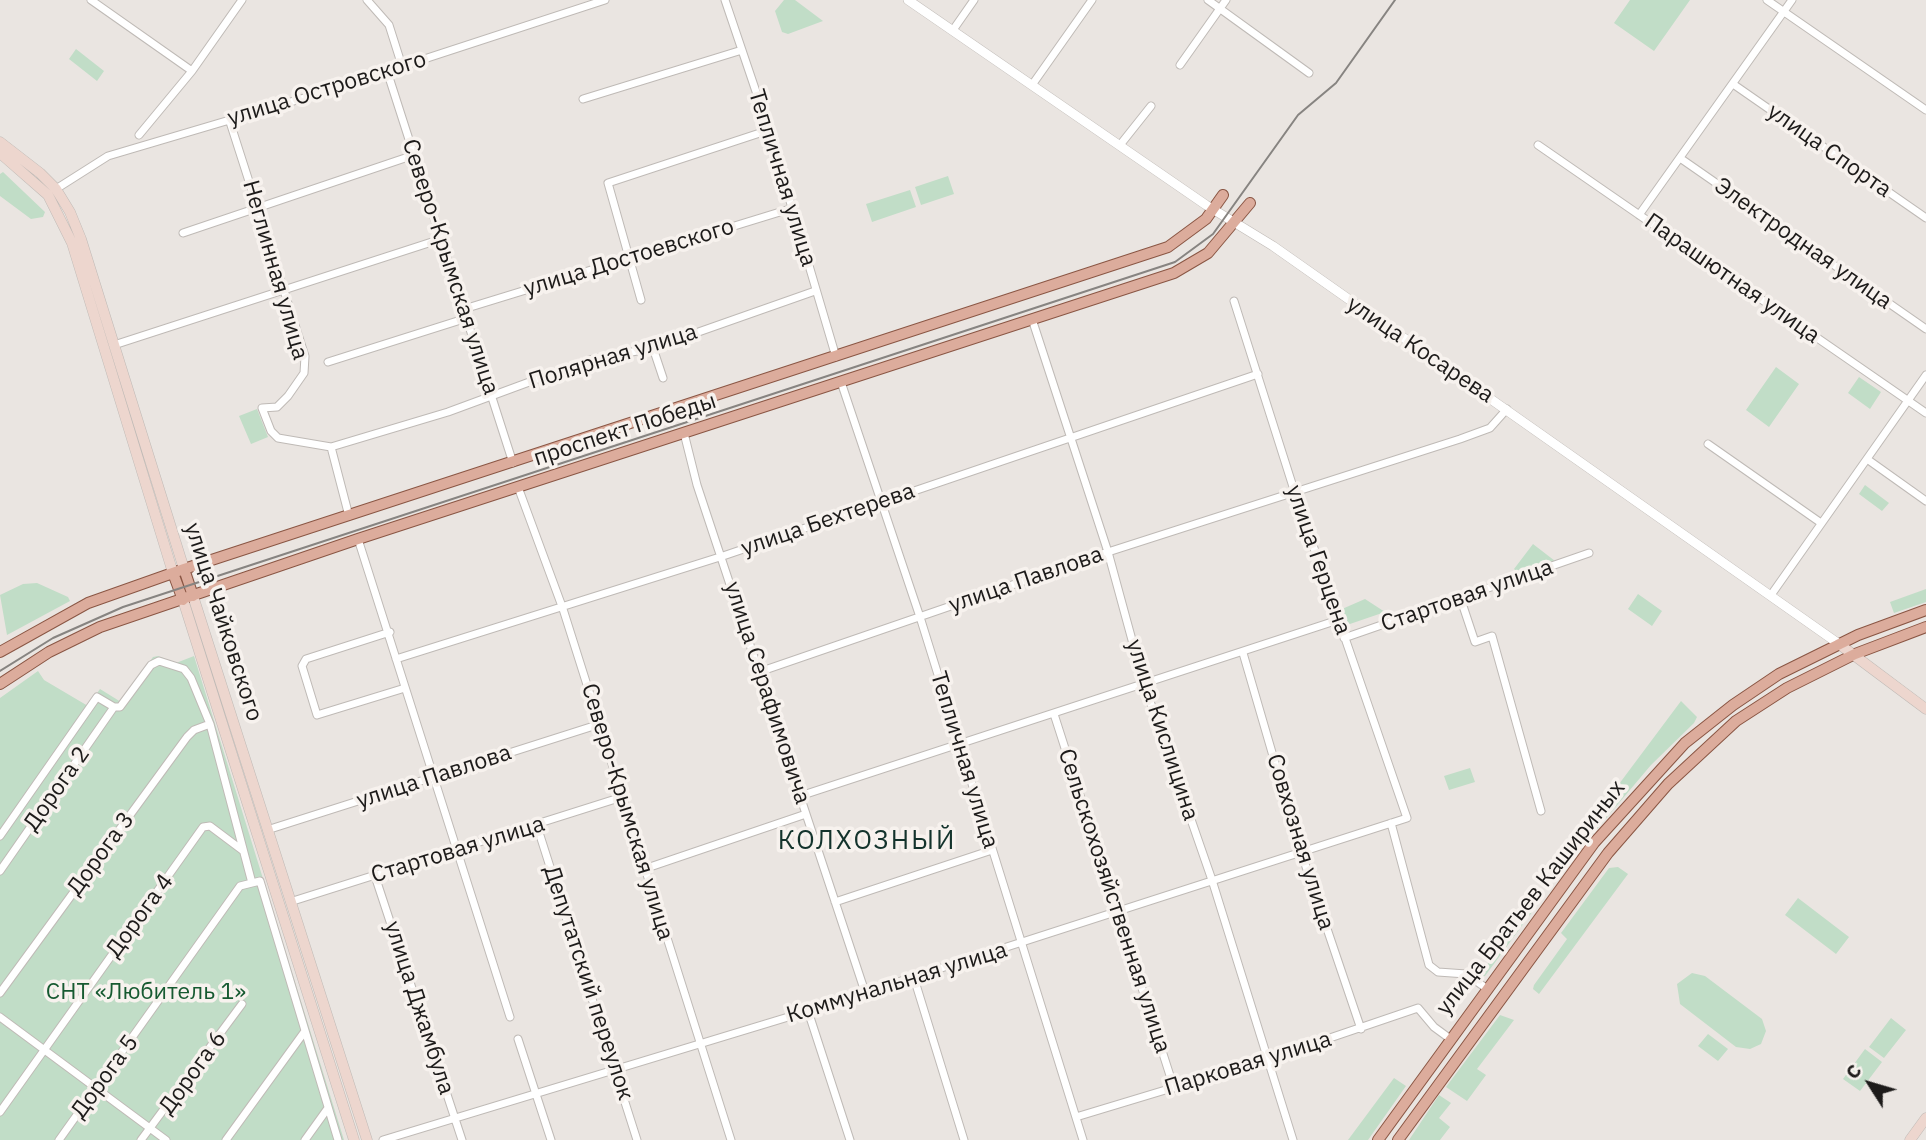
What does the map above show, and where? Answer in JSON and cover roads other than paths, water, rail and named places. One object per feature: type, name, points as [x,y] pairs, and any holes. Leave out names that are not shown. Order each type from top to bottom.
[{"type":"main road","name":"улица Чайковского","points":[[0,142],[52,192],[81,239],[178,571]]},
{"type":"main road","name":"улица Чайковского","points":[[0,153],[52,192],[72,243],[178,571],[293,901],[367,1140]]},
{"type":"main road","name":"проспект Победы","points":[[0,652],[88,603],[178,571],[836,358],[1168,247],[1187,235],[1214,209],[1223,195]]},
{"type":"main road","name":"проспект Победы","points":[[0,684],[49,652],[88,632],[358,539],[1190,266],[1217,244],[1250,203]]},
{"type":"main road","name":"улица Чайковского","points":[[188,598],[354,1140]]},
{"type":"main road","name":"улица Братьев Кашириных","points":[[1378,1140],[1449,1038],[1594,843],[1685,744],[1754,690],[1839,644],[1926,610]]},
{"type":"main road","name":"улица Братьев Кашириных","points":[[1398,1140],[1608,853],[1668,784],[1749,712],[1808,676],[1855,654],[1926,627]]},
{"type":"main road","name":"улица Косарева","points":[[1839,644],[1926,709]]},
{"type":"main road","points":[[1910,1140],[1926,1118]]},
{"type":"street","points":[[91,0],[192,71]]},
{"type":"street","points":[[139,135],[192,71],[242,0]]},
{"type":"street","points":[[368,0],[389,25],[402,66]]},
{"type":"street","name":"улица Островского","points":[[52,192],[108,156],[387,71],[605,0]]},
{"type":"street","name":"Тепличная улица","points":[[725,0],[769,130],[836,358]]},
{"type":"street","name":"улица Косарева","points":[[908,0],[1507,409],[1839,644]]},
{"type":"street","points":[[953,30],[974,0]]},
{"type":"street","points":[[1032,85],[1092,0]]},
{"type":"street","points":[[1208,0],[1310,73]]},
{"type":"street","points":[[1180,65],[1226,0]]},
{"type":"street","points":[[1767,0],[1926,110]]},
{"type":"street","points":[[1639,215],[1792,0]]},
{"type":"street","points":[[583,99],[742,50]]},
{"type":"street","name":"Северо-Крымская улица","points":[[387,71],[513,463]]},
{"type":"street","name":"улица Спорта","points":[[1732,84],[1926,218]]},
{"type":"street","points":[[1120,145],[1151,106]]},
{"type":"street","name":"Неглинная улица","points":[[229,119],[304,355],[304,373],[277,407],[262,408],[271,431],[278,438],[331,447]]},
{"type":"street","points":[[640,300],[608,183],[769,130]]},
{"type":"street","name":"Парашютная улица","points":[[1538,145],[1926,413]]},
{"type":"street","points":[[183,233],[414,155]]},
{"type":"street","name":"Электродная улица","points":[[1680,158],[1926,330]]},
{"type":"street","name":"улица Достоевского","points":[[464,309],[793,208]]},
{"type":"street","points":[[114,345],[441,239]]},
{"type":"street","name":"Полярная улица","points":[[331,447],[492,396],[589,360],[653,348],[815,291]]},
{"type":"street","name":"улица Герцена","points":[[1234,301],[1294,490],[1407,818]]},
{"type":"street","points":[[328,362],[467,318]]},
{"type":"street","name":"улица Кислицина","points":[[1032,319],[1108,552],[1144,684],[1212,880],[1293,1140]]},
{"type":"street","points":[[653,348],[663,378]]},
{"type":"street","name":"улица Бехтерева","points":[[396,659],[723,556],[1258,374]]},
{"type":"street","points":[[1771,595],[1926,375]]},
{"type":"street","name":"Тепличная улица","points":[[842,382],[920,617],[1083,1140]]},
{"type":"street","name":"улица Павлова","points":[[759,673],[1294,490],[1470,436],[1490,428],[1507,409]]},
{"type":"street","name":"улица Серафимовича","points":[[684,433],[697,485],[723,556],[865,992]]},
{"type":"street","points":[[1708,444],[1821,523]]},
{"type":"street","points":[[331,447],[349,516]]},
{"type":"street","points":[[1867,459],[1926,501]]},
{"type":"street","name":"Северо-Крымская улица","points":[[518,487],[563,608],[731,1140]]},
{"type":"street","points":[[358,539],[390,632],[405,688],[510,1017]]},
{"type":"street","name":"Стартовая улица","points":[[1344,638],[1589,553]]},
{"type":"street","points":[[1460,597],[1475,642],[1492,636],[1541,811]]},
{"type":"street","points":[[800,796],[1338,620]]},
{"type":"street","points":[[390,632],[306,659],[302,666],[317,715],[405,688]]},
{"type":"street","name":"Совхозная улица","points":[[1243,653],[1301,852],[1361,1029]]},
{"type":"street","name":"Дорога 2","points":[[0,871],[114,708],[120,707],[151,665],[159,661],[184,669],[191,678],[210,724]]},
{"type":"street","points":[[0,836],[97,697],[114,708]]},
{"type":"street","name":"Сельскохозяйственная улица","points":[[1054,714],[1174,1088]]},
{"type":"street","points":[[210,724],[252,883],[260,881],[338,1140]]},
{"type":"street","name":"Дорога 3","points":[[0,993],[187,737],[194,730],[210,724]]},
{"type":"street","name":"улица Павлова","points":[[267,830],[600,724]]},
{"type":"street","name":"Стартовая улица","points":[[293,901],[622,797]]},
{"type":"street","points":[[644,869],[806,814]]},
{"type":"street","name":"Коммунальная улица","points":[[383,1140],[914,978],[1407,818]]},
{"type":"street","points":[[1391,823],[1429,965],[1438,972],[1466,974],[1486,988]]},
{"type":"street","name":"Дорога 4","points":[[0,1112],[203,827],[210,826],[242,850]]},
{"type":"street","name":"Депутатский переулок","points":[[537,826],[637,1140]]},
{"type":"street","points":[[835,902],[992,850]]},
{"type":"street","name":"улица Джамбула","points":[[375,876],[462,1140]]},
{"type":"street","name":"Дорога 5","points":[[59,1140],[240,886],[252,883]]},
{"type":"street","points":[[914,978],[964,1140]]},
{"type":"street","name":"Дорога 6","points":[[141,1140],[242,1004]]},
{"type":"street","name":"Парковая улица","points":[[1076,1117],[1268,1059],[1418,1008],[1434,1027],[1449,1038]]},
{"type":"street","points":[[808,1011],[850,1140]]},
{"type":"street","points":[[0,1017],[166,1140]]},
{"type":"street","points":[[226,1140],[305,1031]]},
{"type":"street","points":[[518,1039],[551,1140]]},
{"type":"street","points":[[305,1140],[328,1108]]},
{"type":"tram line","points":[[0,671],[53,638],[123,607],[1175,262],[1213,234],[1298,115],[1336,83],[1395,0]]},
{"type":"district","name":"КОЛХОЗНЫЙ","points":[[867,841]]},
{"type":"park label","name":"СНТ «Любитель 1»","points":[[146,992]]}]
